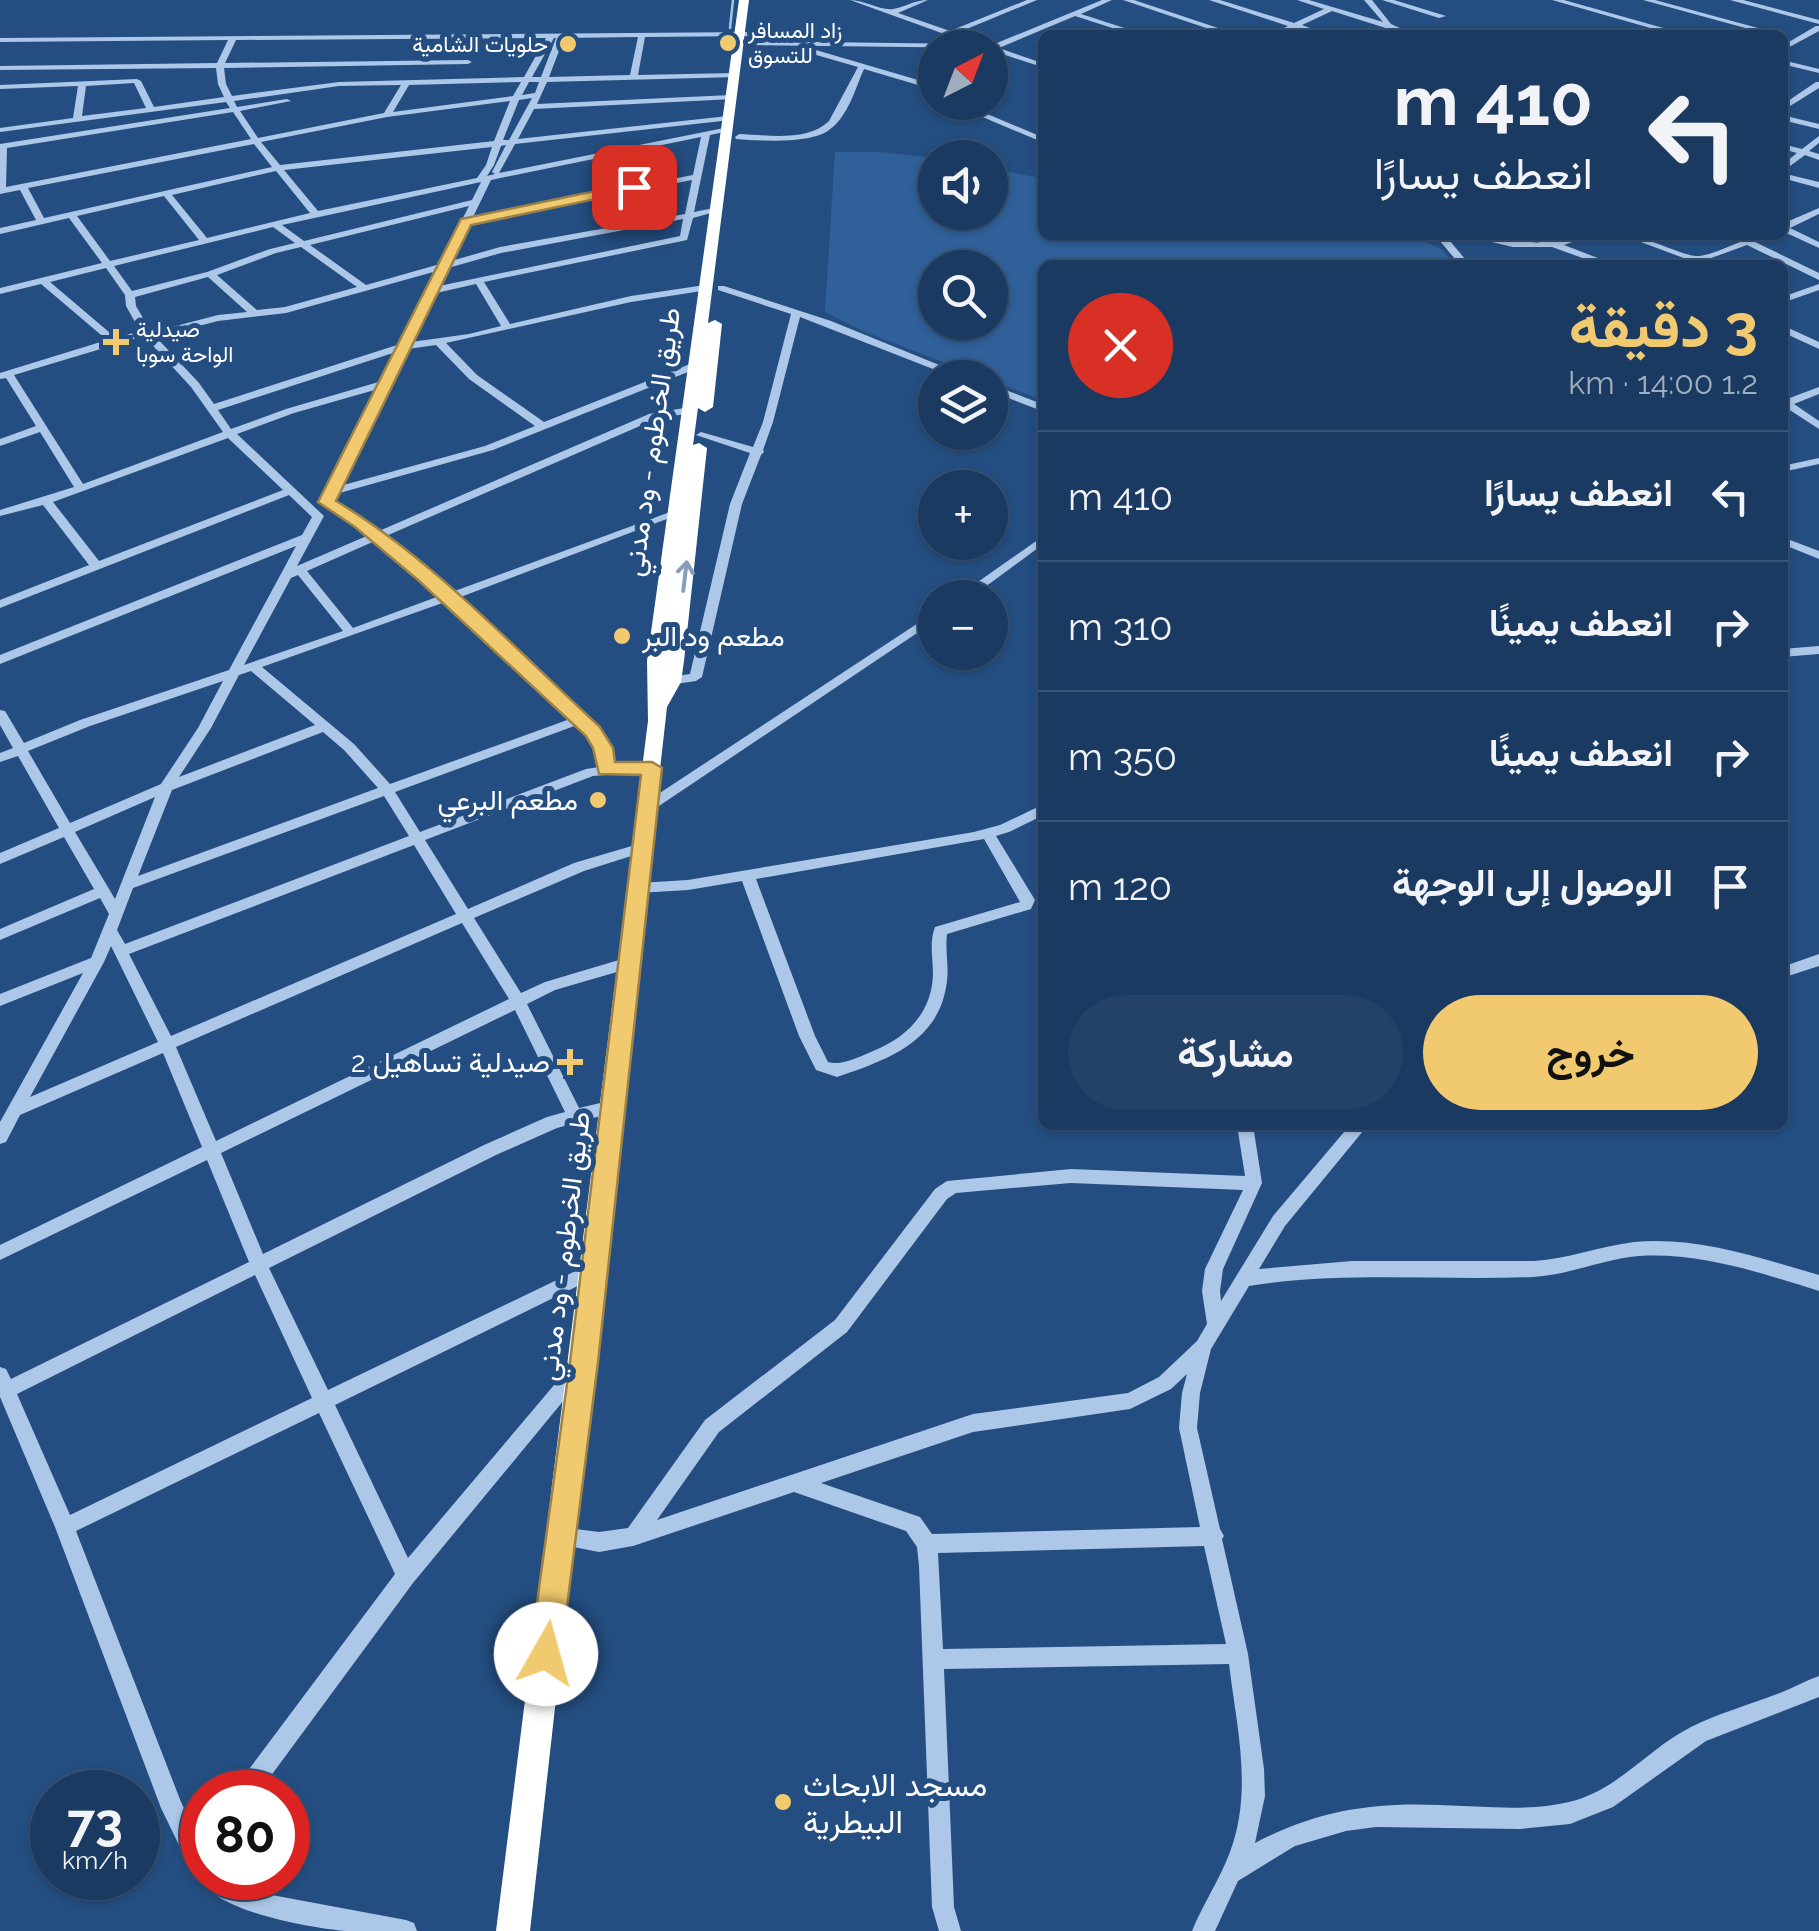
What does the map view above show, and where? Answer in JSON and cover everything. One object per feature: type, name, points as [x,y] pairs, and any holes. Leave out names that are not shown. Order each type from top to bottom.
[{"type":"highway","points":[[744,0],[746,38]]},
{"type":"highway","points":[[662,690],[701,436],[731,128],[756,0]]},
{"type":"highway","name":"طريق الخرطوم - ود مدني","points":[[513,1931],[662,690],[674,514],[694,366],[713,288],[714,211],[731,128],[734,75],[746,38]]},
{"type":"highway","points":[[518,1887],[527,1931]]},
{"type":"street","points":[[854,0],[894,21],[936,30]]},
{"type":"street","points":[[894,21],[924,0]]},
{"type":"street","points":[[957,30],[1032,0]]},
{"type":"street","points":[[1008,40],[1108,0]]},
{"type":"street","points":[[1127,0],[1220,30]]},
{"type":"street","points":[[1213,0],[1308,30]]},
{"type":"street","points":[[1302,0],[1394,30]]},
{"type":"street","points":[[1368,0],[1398,30]]},
{"type":"street","points":[[1386,0],[1442,16]]},
{"type":"street","points":[[1556,0],[1665,30]]},
{"type":"street","points":[[1584,8],[1600,0]]},
{"type":"street","points":[[1647,0],[1762,30]]},
{"type":"street","points":[[1734,0],[1819,27]]},
{"type":"street","points":[[1286,30],[1331,9]]},
{"type":"street","points":[[1076,14],[1126,30]]},
{"type":"street","points":[[894,21],[897,44]]},
{"type":"street","points":[[1642,30],[1643,24]]},
{"type":"street","points":[[1788,46],[1819,27]]},
{"type":"street","points":[[634,76],[642,35]]},
{"type":"street","points":[[0,40],[642,35],[746,38],[781,44],[918,83]]},
{"type":"street","points":[[464,79],[478,36]]},
{"type":"street","points":[[0,1137],[97,962],[166,787],[293,572],[442,264],[487,179],[538,96],[556,36]]},
{"type":"street","points":[[487,179],[496,142],[556,36]]},
{"type":"street","points":[[1788,37],[1798,40]]},
{"type":"street","points":[[233,38],[220,67],[230,99],[255,140],[316,214]]},
{"type":"street","points":[[781,44],[918,45]]},
{"type":"street","points":[[1008,53],[1038,64]]},
{"type":"street","points":[[0,68],[468,62]]},
{"type":"street","points":[[1788,64],[1819,72]]},
{"type":"street","points":[[356,83],[358,66]]},
{"type":"street","points":[[0,231],[277,168],[496,142],[731,128],[810,134],[826,129],[842,109],[862,66]]},
{"type":"street","points":[[0,130],[356,83],[734,75]]},
{"type":"street","points":[[387,116],[407,81]]},
{"type":"street","points":[[77,120],[82,82]]},
{"type":"street","points":[[0,87],[141,82],[151,110]]},
{"type":"street","points":[[1788,105],[1819,84]]},
{"type":"street","points":[[323,86],[327,92],[324,95],[1,147],[1,190],[387,116],[538,96]]},
{"type":"street","points":[[532,107],[732,98]]},
{"type":"street","points":[[1788,118],[1819,127]]},
{"type":"street","points":[[994,120],[1038,138]]},
{"type":"street","points":[[0,291],[316,214],[731,128]]},
{"type":"street","points":[[429,292],[684,238],[706,133]]},
{"type":"street","points":[[1788,167],[1819,139]]},
{"type":"street","points":[[1788,148],[1819,157]]},
{"type":"street","points":[[178,155],[194,184]]},
{"type":"street","points":[[699,162],[722,161]]},
{"type":"street","points":[[1788,174],[1819,185]]},
{"type":"street","points":[[466,222],[694,177]]},
{"type":"street","points":[[22,186],[41,221]]},
{"type":"street","points":[[165,192],[204,240]]},
{"type":"street","points":[[130,296],[300,244],[476,202]]},
{"type":"street","points":[[80,488],[4,374],[146,332],[152,335],[218,318],[286,310],[442,264],[549,239],[714,211]]},
{"type":"street","points":[[1788,226],[1819,211]]},
{"type":"street","points":[[72,214],[130,296],[131,306],[146,332],[213,408],[228,432],[318,516]]},
{"type":"street","points":[[274,224],[364,287]]},
{"type":"street","points":[[1788,230],[1819,245]]},
{"type":"street","points":[[1444,240],[1461,260]]},
{"type":"street","points":[[1491,240],[1519,246],[1559,247],[1575,240]]},
{"type":"street","points":[[1540,240],[1597,260]]},
{"type":"street","points":[[1641,240],[1698,260],[1750,240]]},
{"type":"street","points":[[1763,240],[1819,277]]},
{"type":"street","points":[[210,274],[255,314]]},
{"type":"street","points":[[478,280],[507,328]]},
{"type":"street","points":[[44,281],[114,342]]},
{"type":"street","points":[[1788,298],[1819,287]]},
{"type":"street","points":[[213,408],[405,346],[507,328],[631,299],[713,288],[828,323],[921,360]]},
{"type":"street","points":[[662,690],[696,676],[736,504],[759,452],[796,314]]},
{"type":"street","points":[[1788,331],[1819,346]]},
{"type":"street","points":[[439,342],[473,376],[542,426]]},
{"type":"street","points":[[329,497],[490,448],[694,366]]},
{"type":"street","points":[[0,513],[46,501],[228,432],[387,383]]},
{"type":"street","points":[[1788,401],[1819,390]]},
{"type":"street","points":[[1008,394],[1038,406]]},
{"type":"street","points":[[1788,405],[1819,426]]},
{"type":"street","points":[[293,572],[653,416],[690,410]]},
{"type":"street","points":[[0,443],[42,428]]},
{"type":"street","points":[[701,436],[759,452]]},
{"type":"street","points":[[1788,468],[1819,460]]},
{"type":"street","points":[[0,604],[288,492]]},
{"type":"street","points":[[329,497],[448,598],[600,740],[606,769]]},
{"type":"street","points":[[46,501],[97,566]]},
{"type":"street","points":[[0,758],[85,723],[351,634],[674,514]]},
{"type":"street","points":[[0,660],[308,537]]},
{"type":"street","points":[[1788,542],[1819,555]]},
{"type":"street","points":[[987,580],[1038,543]]},
{"type":"street","points":[[293,572],[351,634]]},
{"type":"street","points":[[648,807],[918,627]]},
{"type":"street","points":[[1788,653],[1819,650]]},
{"type":"street","points":[[254,667],[325,726],[387,790],[518,1001],[575,1116]]},
{"type":"street","points":[[0,714],[100,892],[258,1263],[406,1576]]},
{"type":"street","points":[[130,884],[579,720]]},
{"type":"street","points":[[0,860],[166,787],[325,726]]},
{"type":"street","points":[[122,951],[606,769],[652,768]]},
{"type":"street","points":[[638,888],[747,875],[988,834],[1038,812]]},
{"type":"street","points":[[747,875],[807,1036],[822,1066],[837,1072],[908,1042],[926,1026],[940,983],[940,932],[1026,905],[1028,900],[988,834]]},
{"type":"street","points":[[16,1110],[579,867],[642,848]]},
{"type":"street","points":[[0,935],[100,892]]},
{"type":"street","points":[[1788,971],[1819,960]]},
{"type":"street","points":[[0,1000],[97,962]]},
{"type":"street","points":[[0,1253],[518,1001],[574,978],[630,963]]},
{"type":"street","points":[[180,1816],[149,1752],[4,1382],[458,1165],[575,1116],[613,1106]]},
{"type":"street","points":[[1216,1323],[1210,1291],[1214,1269],[1254,1182],[1247,1130]]},
{"type":"street","points":[[1203,1931],[1234,1872],[1254,1796],[1238,1654],[1188,1428],[1188,1410],[1203,1346],[1216,1323],[1279,1221],[1356,1130]]},
{"type":"street","points":[[634,1537],[712,1426],[840,1326],[940,1194],[953,1186],[1071,1176],[1254,1182]]},
{"type":"street","points":[[1243,1278],[1320,1269],[1536,1269],[1659,1248],[1720,1256],[1819,1283]]},
{"type":"street","points":[[64,1527],[594,1270]]},
{"type":"street","points":[[560,1536],[599,1542],[634,1537],[973,1423],[1130,1401],[1165,1382],[1203,1346]]},
{"type":"street","points":[[262,1770],[406,1576],[584,1362]]},
{"type":"street","points":[[794,1483],[902,1518],[913,1524],[926,1544],[935,1659],[943,1907],[950,1931]]},
{"type":"street","points":[[926,1544],[1214,1536]]},
{"type":"street","points":[[935,1659],[1238,1654]]},
{"type":"street","points":[[1234,1872],[1278,1840],[1335,1821],[1419,1814],[1530,1819],[1600,1804],[1697,1735],[1819,1686]]},
{"type":"street","points":[[247,1900],[406,1931]]},
{"type":"shaded area","points":[[835,152],[918,156],[918,230],[1008,230],[1008,172],[1038,177],[1038,240],[1420,240],[1440,248],[1452,260],[1038,260],[1038,398],[1008,387],[1008,360],[938,360],[825,312]]},
{"type":"waterway","points":[[730,28],[733,0]]},
{"type":"place","name":"زاد المسافر للتسوق","points":[[728,43]]},
{"type":"place","name":"حلويات الشامية","points":[[568,44]]},
{"type":"place","name":"صيدلية الواحة سوبا","points":[[116,342]]},
{"type":"place","name":"مطعم ود البر","points":[[622,636]]},
{"type":"place","name":"مطعم البرعي","points":[[598,800]]},
{"type":"place","name":"صيدلية تساهيل 2","points":[[570,1062]]},
{"type":"place","name":"مسجد الابحاث البيطرية","points":[[783,1802]]},
{"type":"route","points":[[546,1654],[584,1362],[652,768],[606,769],[603,748],[593,732],[424,576],[362,524],[326,502],[366,427],[453,241],[466,222],[634,187]]}]
